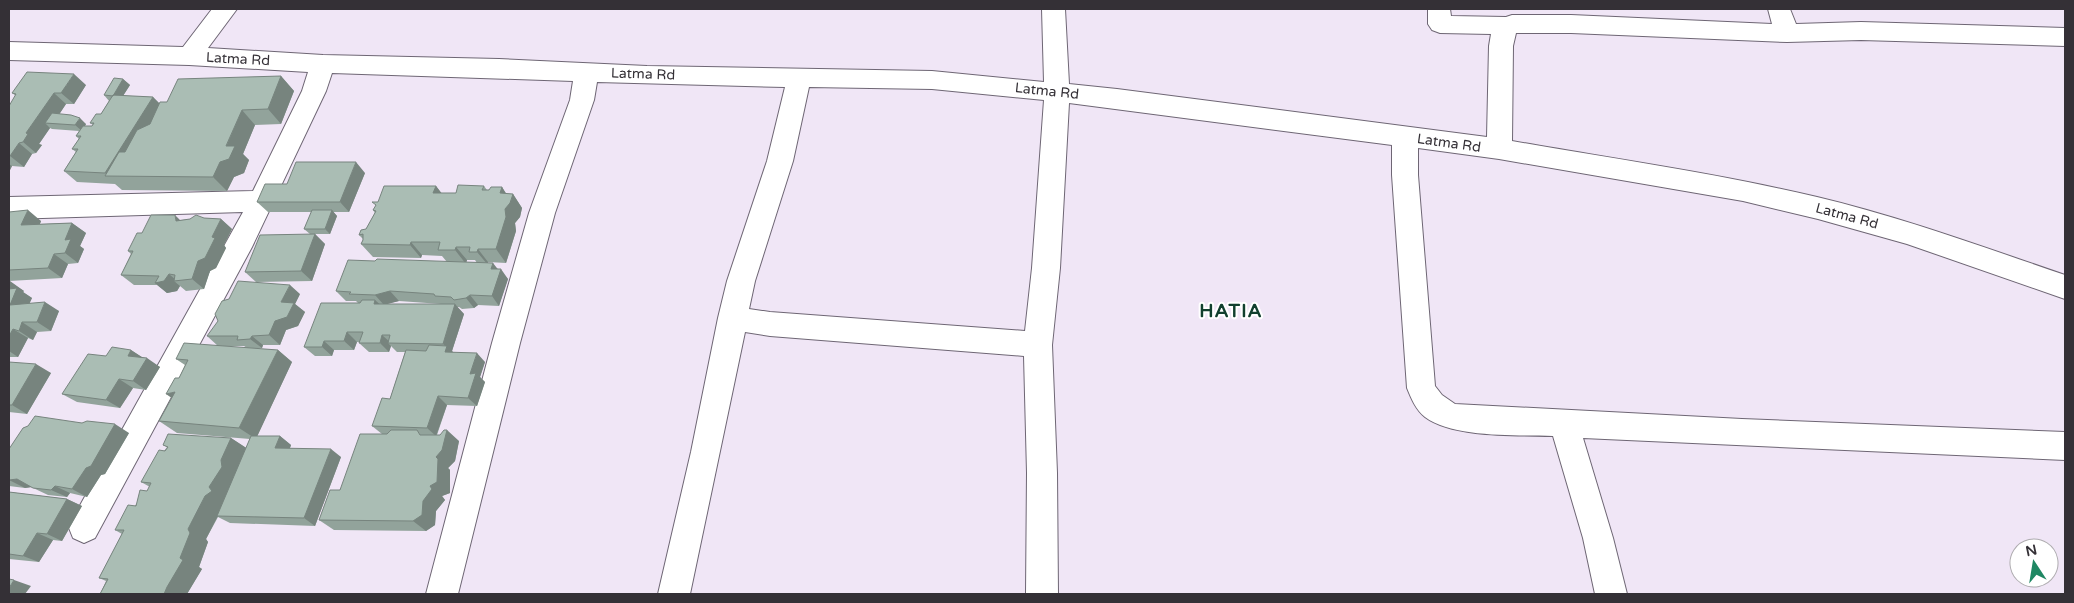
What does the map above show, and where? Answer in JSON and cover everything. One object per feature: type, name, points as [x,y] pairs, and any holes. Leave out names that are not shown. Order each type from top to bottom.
[{"type":"street","points":[[189,56],[225,9]]},
{"type":"street","points":[[1042,594],[1042,473],[1038,345],[1046,268],[1057,93],[1054,9]]},
{"type":"street","points":[[1439,9],[1440,24],[1507,26],[1545,23],[1787,33],[1861,31],[2065,37]]},
{"type":"street","points":[[1779,9],[1787,33]]},
{"type":"street","points":[[1499,149],[1501,46],[1503,31],[1507,26]]},
{"type":"street","name":"Latma Rd","points":[[9,51],[189,56],[323,64],[647,75],[932,80],[1117,98],[1499,149],[1743,191],[1818,208],[1908,233],[2065,287]]},
{"type":"street","points":[[84,528],[243,240],[314,91],[323,64]]},
{"type":"street","points":[[442,594],[506,342],[542,213],[582,100],[588,72]]},
{"type":"street","points":[[674,594],[706,452],[740,281],[780,161],[799,78]]},
{"type":"street","points":[[1405,137],[1405,175],[1421,388],[1428,402],[1441,412],[1458,418],[1742,433],[2065,446]]},
{"type":"street","points":[[9,208],[261,201]]},
{"type":"street","points":[[732,318],[770,324],[922,334],[1038,345]]},
{"type":"street","points":[[1564,423],[1598,538],[1611,594]]},
{"type":"building","points":[[27,72],[74,74],[61,93],[54,93],[26,133],[28,134],[23,142],[19,143],[9,156],[9,106],[16,94],[12,93]]},
{"type":"building","points":[[281,76],[268,109],[242,110],[226,146],[235,146],[229,159],[220,162],[213,177],[105,176],[119,152],[125,152],[137,130],[150,124],[160,102],[167,102],[178,79]]},
{"type":"building","points":[[114,78],[123,79],[113,96],[104,95]]},
{"type":"building","points":[[113,95],[153,97],[105,173],[64,171],[78,149],[72,149],[81,136],[76,136],[83,126],[92,126],[94,123],[90,123],[96,114],[101,114]]},
{"type":"building","points":[[52,113],[80,118],[75,125],[45,123]]},
{"type":"building","points":[[296,162],[356,162],[340,202],[257,202],[265,184],[287,184]]},
{"type":"building","points":[[458,185],[484,186],[482,190],[489,190],[491,187],[502,187],[500,193],[513,194],[510,203],[505,209],[506,217],[496,249],[478,249],[477,252],[469,252],[470,247],[456,247],[455,250],[438,250],[440,242],[411,242],[410,245],[361,244],[363,234],[359,235],[361,230],[366,229],[376,211],[373,210],[376,205],[372,202],[378,202],[384,186],[436,186],[433,193],[456,193]]},
{"type":"building","points":[[28,210],[21,225],[72,223],[65,240],[71,239],[65,253],[54,254],[48,268],[9,270],[9,212]]},
{"type":"building","points":[[312,210],[332,210],[325,229],[304,229]]},
{"type":"building","points":[[151,215],[175,215],[176,221],[190,219],[196,215],[204,218],[221,219],[212,237],[215,238],[205,258],[198,261],[192,279],[174,281],[175,275],[169,274],[164,281],[155,283],[159,276],[121,275],[133,251],[128,251],[137,233],[142,233]]},
{"type":"building","points":[[315,234],[301,271],[245,272],[260,235]]},
{"type":"building","points":[[377,259],[493,263],[491,269],[501,269],[492,296],[470,295],[466,298],[454,300],[451,297],[435,296],[434,294],[390,291],[375,295],[349,294],[351,292],[336,291],[348,260],[375,261]]},
{"type":"building","points":[[238,281],[290,285],[281,302],[294,303],[287,317],[275,321],[269,335],[252,336],[250,339],[237,340],[238,336],[207,336],[218,321],[215,314],[222,301],[229,299]]},
{"type":"building","points":[[17,288],[10,305],[45,302],[37,322],[22,322],[19,331],[13,329],[9,336],[9,289]]},
{"type":"building","points":[[362,300],[375,300],[374,304],[455,304],[443,344],[388,343],[390,335],[382,335],[380,343],[359,343],[363,332],[347,332],[344,341],[324,341],[322,347],[304,347],[321,303],[360,303]]},
{"type":"building","points":[[184,343],[278,350],[239,428],[159,421],[175,392],[166,394],[175,378],[179,378],[188,360],[176,359]]},
{"type":"building","points":[[429,345],[447,346],[445,352],[477,353],[470,374],[476,373],[468,398],[438,396],[427,428],[372,426],[382,398],[390,399],[406,350],[426,351]]},
{"type":"building","points":[[112,347],[131,350],[128,356],[147,358],[133,381],[119,379],[106,400],[62,394],[88,354],[106,356]]},
{"type":"building","points":[[9,362],[36,364],[12,405],[9,405]]},
{"type":"building","points":[[35,416],[82,423],[87,421],[115,424],[91,466],[86,468],[72,489],[55,486],[51,490],[33,488],[17,479],[9,480],[9,449],[23,428],[28,426]]},
{"type":"building","points":[[391,430],[417,430],[420,435],[440,435],[444,430],[447,430],[442,450],[436,457],[438,459],[437,482],[430,486],[432,489],[423,501],[422,515],[413,521],[319,520],[330,490],[340,490],[360,434],[387,434]]},
{"type":"building","points":[[168,434],[231,438],[221,460],[222,467],[209,487],[212,491],[205,496],[188,529],[190,533],[180,558],[183,560],[164,594],[100,594],[108,579],[99,578],[124,530],[115,530],[128,505],[136,506],[140,490],[147,491],[151,483],[141,482],[159,450],[165,451],[168,447],[163,445]]},
{"type":"building","points":[[251,436],[280,436],[275,448],[331,449],[304,518],[217,516]]},
{"type":"building","points":[[9,492],[67,499],[47,534],[37,533],[23,556],[9,554]]},
{"type":"building","points":[[9,579],[14,580],[9,588]]},
{"type":"district","name":"HATIA","points":[[1231,311]]}]
